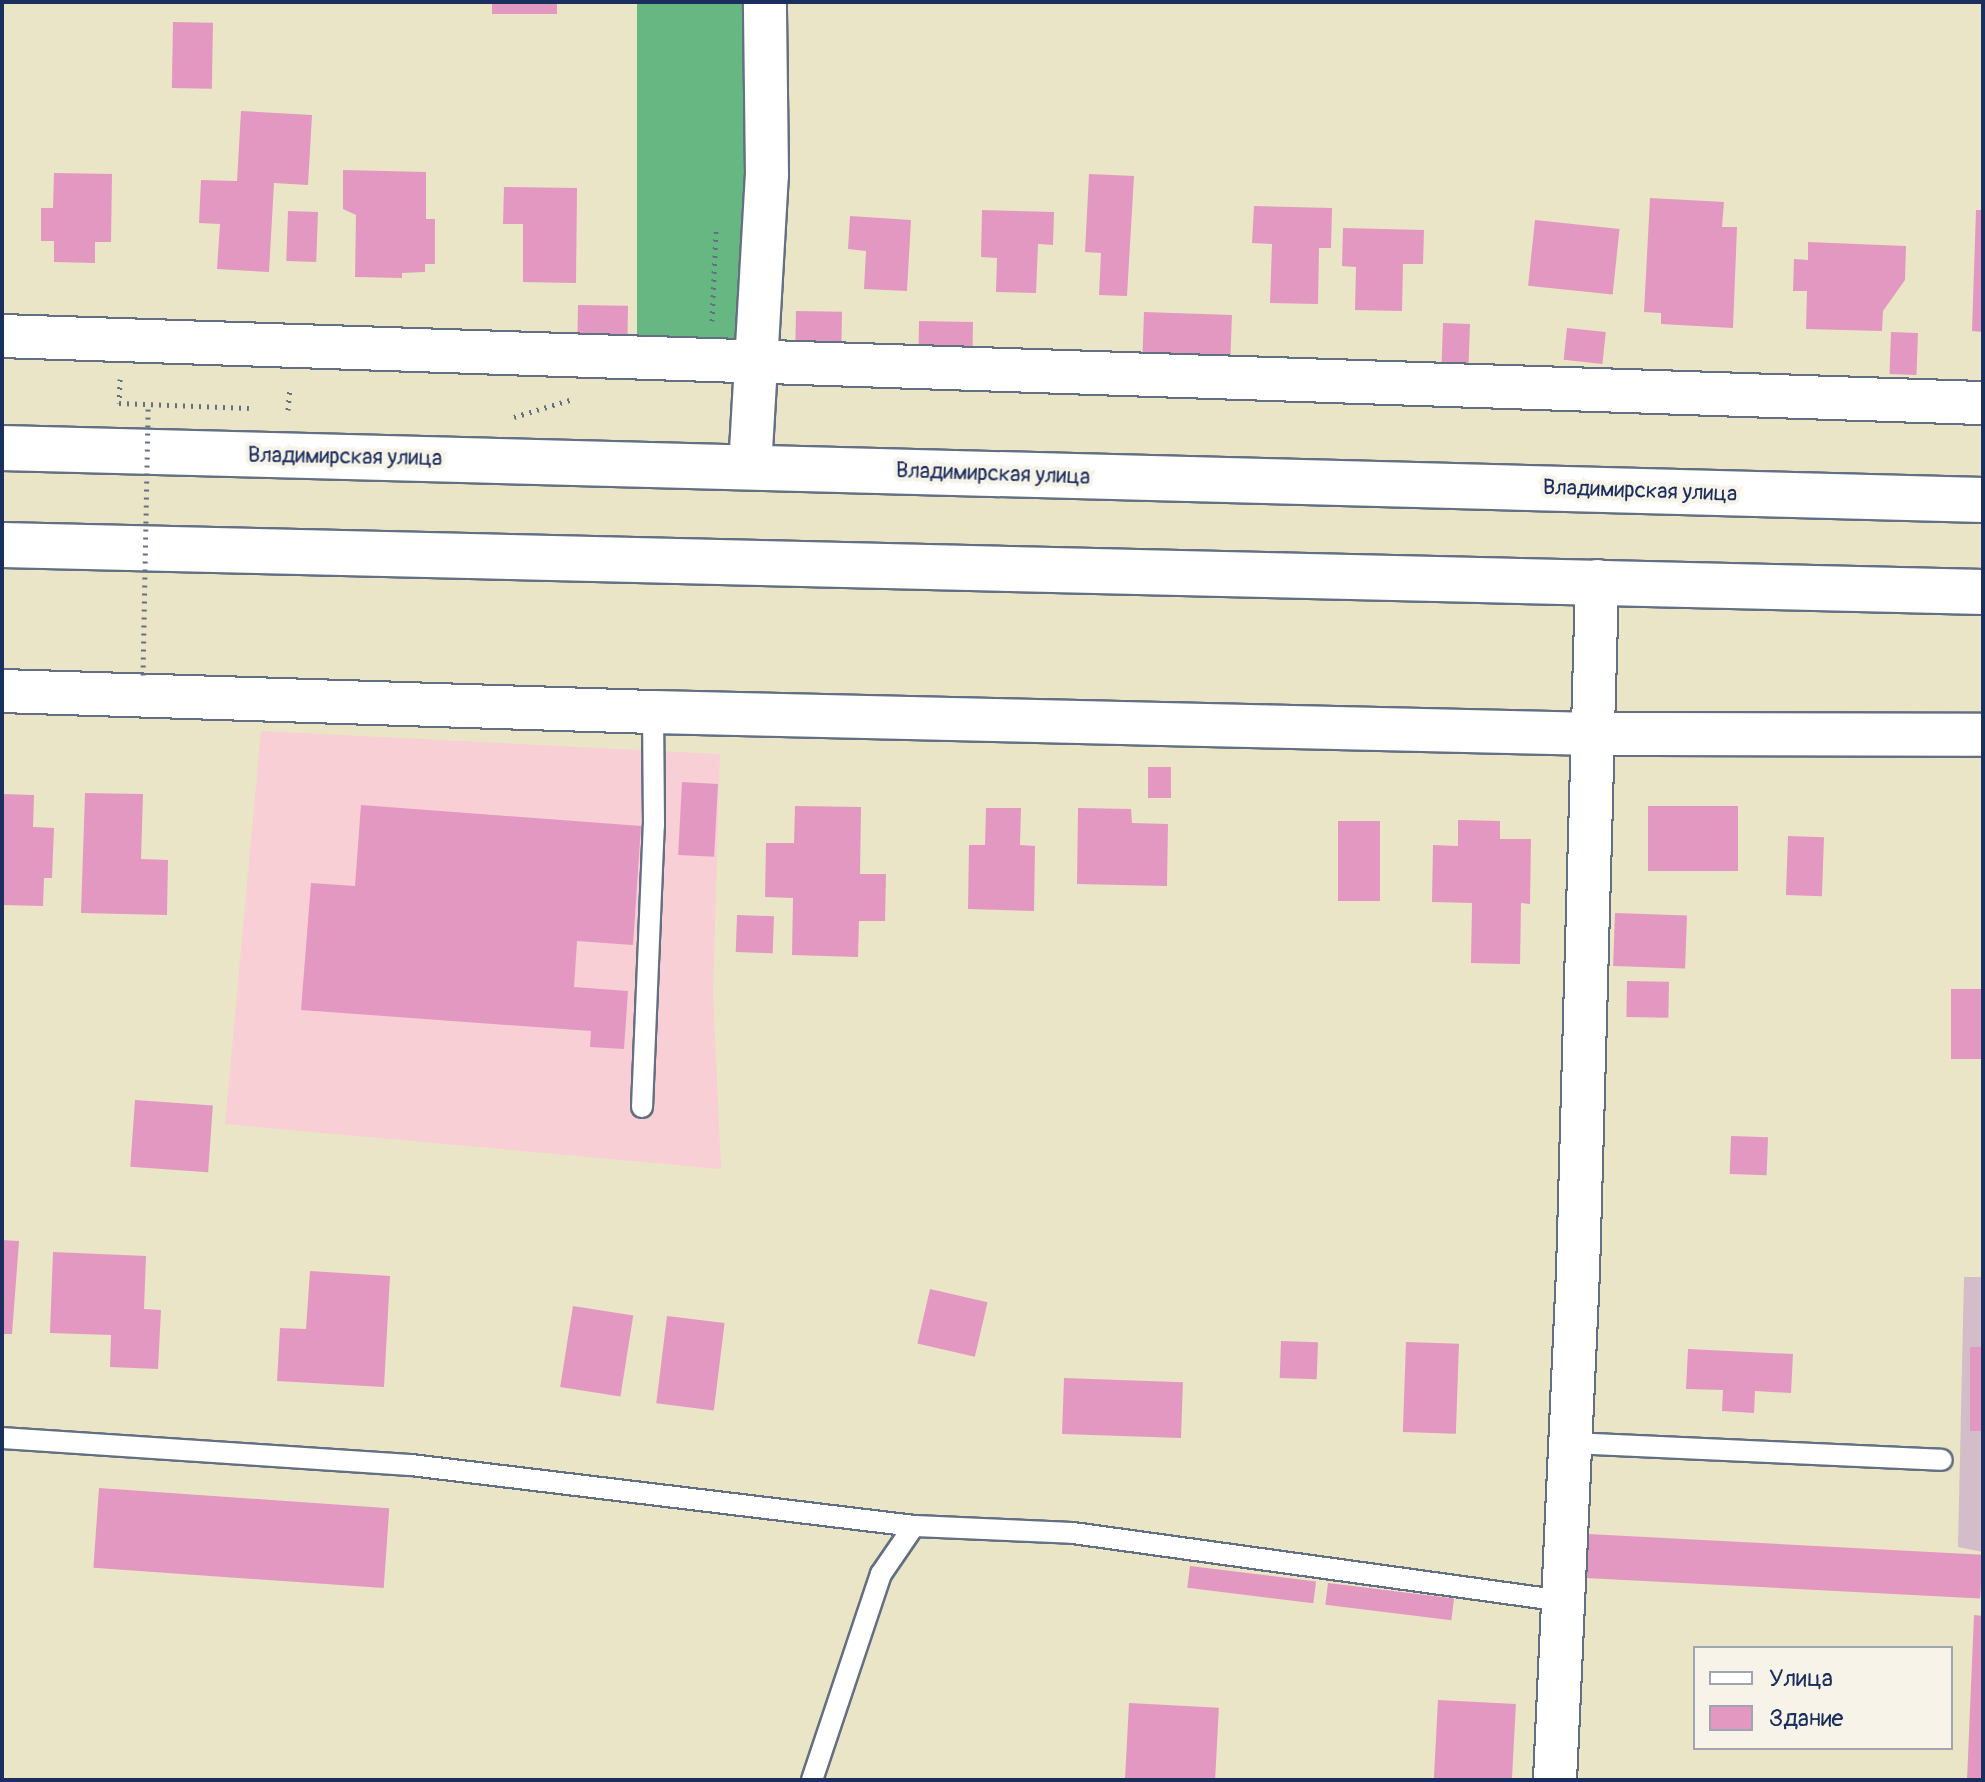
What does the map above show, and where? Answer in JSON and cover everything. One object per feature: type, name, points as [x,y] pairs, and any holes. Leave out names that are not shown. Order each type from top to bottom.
[{"type":"highway","name":"Владимирская улица","points":[[2,448],[1983,500]]},
{"type":"highway","points":[[2,545],[1983,592]]},
{"type":"street","points":[[750,468],[767,175],[765,2]]},
{"type":"street","points":[[2,336],[709,357],[1983,403]]},
{"type":"street","points":[[1555,1780],[1596,734],[1597,581]]},
{"type":"street","points":[[2,691],[653,712],[1596,734],[1983,735]]},
{"type":"lane","points":[[642,1107],[654,825],[653,712]]},
{"type":"lane","points":[[2,1438],[411,1465],[914,1526],[1073,1533],[1563,1601]]},
{"type":"lane","points":[[1570,1443],[1942,1460]]},
{"type":"lane","points":[[812,1780],[881,1574],[914,1526]]},
{"type":"path","points":[[709,357],[716,231]]},
{"type":"path","points":[[511,418],[587,394]]},
{"type":"path","points":[[143,675],[148,404],[257,408]]},
{"type":"path","points":[[273,409],[303,411]]},
{"type":"shaded area","points":[[261,731],[720,754],[713,993],[721,1169],[225,1124]]},
{"type":"shaded area","points":[[1964,1277],[1983,1277],[1983,1552],[1958,1547]]},
{"type":"green space","points":[[637,2],[753,2],[753,348],[637,348]]},
{"type":"building","points":[[492,2],[557,2],[557,14],[492,14]]},
{"type":"building","points":[[173,22],[213,23],[212,89],[172,88]]},
{"type":"building","points":[[241,111],[312,115],[308,185],[274,183],[269,272],[217,269],[220,224],[199,223],[201,180],[237,181]]},
{"type":"building","points":[[343,170],[426,172],[426,219],[435,219],[435,264],[425,264],[425,272],[402,273],[402,278],[355,277],[356,215],[343,209]]},
{"type":"building","points":[[54,173],[112,174],[111,242],[95,242],[95,263],[54,262],[54,241],[41,241],[41,208],[53,208]]},
{"type":"building","points":[[1089,174],[1134,176],[1127,296],[1099,295],[1101,253],[1085,252]]},
{"type":"building","points":[[504,187],[577,188],[576,283],[523,282],[523,224],[503,224]]},
{"type":"building","points":[[1650,198],[1724,202],[1722,227],[1737,227],[1733,328],[1661,324],[1661,313],[1644,312]]},
{"type":"building","points":[[1254,206],[1332,208],[1331,248],[1319,248],[1318,304],[1270,303],[1272,244],[1252,243]]},
{"type":"building","points":[[982,210],[1054,212],[1053,245],[1038,244],[1036,293],[996,292],[997,258],[981,257]]},
{"type":"building","points":[[1976,210],[1983,210],[1983,332],[1972,331]]},
{"type":"building","points":[[288,211],[318,212],[316,262],[286,261]]},
{"type":"building","points":[[850,216],[911,220],[907,291],[864,289],[866,251],[848,249]]},
{"type":"building","points":[[1535,220],[1620,229],[1613,295],[1528,286]]},
{"type":"building","points":[[1343,228],[1424,230],[1423,264],[1403,264],[1402,311],[1355,310],[1356,267],[1342,266]]},
{"type":"building","points":[[1808,242],[1906,246],[1905,280],[1883,311],[1882,331],[1806,329],[1807,291],[1793,291],[1794,259],[1808,260]]},
{"type":"building","points":[[578,305],[628,306],[627,344],[577,343]]},
{"type":"building","points":[[796,311],[842,312],[841,345],[795,344]]},
{"type":"building","points":[[1144,312],[1232,315],[1231,355],[1143,352]]},
{"type":"building","points":[[919,321],[973,322],[973,348],[919,347]]},
{"type":"building","points":[[1443,323],[1470,324],[1469,365],[1442,364]]},
{"type":"building","points":[[1567,328],[1606,332],[1602,364],[1564,360]]},
{"type":"building","points":[[1891,332],[1918,333],[1917,375],[1890,374]]},
{"type":"building","points":[[1148,767],[1171,767],[1171,798],[1148,798]]},
{"type":"building","points":[[682,782],[718,784],[714,857],[678,855]]},
{"type":"building","points":[[85,793],[143,794],[141,859],[168,860],[167,915],[81,913]]},
{"type":"building","points":[[2,794],[34,795],[33,827],[54,828],[52,878],[44,878],[43,906],[2,905]]},
{"type":"building","points":[[361,805],[641,826],[633,945],[577,941],[574,987],[628,991],[624,1049],[590,1047],[591,1031],[301,1010],[311,883],[355,886]]},
{"type":"building","points":[[795,806],[861,807],[860,874],[886,874],[885,921],[859,921],[858,957],[792,955],[793,898],[765,897],[766,843],[794,843]]},
{"type":"building","points":[[1648,806],[1738,806],[1738,871],[1648,871]]},
{"type":"building","points":[[986,808],[1021,808],[1020,845],[1035,846],[1034,911],[968,909],[969,845],[985,845]]},
{"type":"building","points":[[1078,808],[1131,809],[1132,823],[1168,824],[1167,886],[1077,884]]},
{"type":"building","points":[[1458,820],[1500,821],[1500,839],[1531,839],[1530,904],[1521,903],[1520,964],[1471,963],[1472,903],[1432,902],[1433,845],[1458,846]]},
{"type":"building","points":[[1338,821],[1380,821],[1380,901],[1338,901]]},
{"type":"building","points":[[1788,836],[1824,837],[1822,896],[1786,895]]},
{"type":"building","points":[[1615,913],[1687,916],[1685,968],[1613,966]]},
{"type":"building","points":[[737,915],[774,916],[773,953],[736,952]]},
{"type":"building","points":[[1627,981],[1669,982],[1668,1018],[1626,1017]]},
{"type":"building","points":[[1951,989],[1983,989],[1983,1059],[1951,1059]]},
{"type":"building","points":[[135,1100],[213,1105],[208,1172],[130,1167]]},
{"type":"building","points":[[1731,1136],[1768,1137],[1767,1175],[1730,1174]]},
{"type":"building","points":[[2,1240],[19,1241],[12,1334],[2,1334]]},
{"type":"building","points":[[53,1252],[146,1256],[144,1309],[161,1310],[158,1369],[110,1367],[111,1335],[50,1333]]},
{"type":"building","points":[[310,1271],[390,1276],[384,1387],[277,1381],[280,1328],[306,1329]]},
{"type":"building","points":[[930,1289],[987,1302],[975,1357],[917,1344]]},
{"type":"building","points":[[573,1306],[633,1316],[620,1397],[560,1387]]},
{"type":"building","points":[[667,1316],[725,1323],[714,1410],[656,1403]]},
{"type":"building","points":[[1281,1341],[1318,1342],[1317,1379],[1280,1378]]},
{"type":"building","points":[[1406,1342],[1459,1344],[1456,1434],[1403,1432]]},
{"type":"building","points":[[1970,1347],[1983,1347],[1983,1431],[1970,1431]]},
{"type":"building","points":[[1688,1349],[1793,1354],[1791,1393],[1755,1391],[1754,1413],[1722,1411],[1723,1390],[1686,1389]]},
{"type":"building","points":[[1064,1378],[1183,1382],[1181,1438],[1062,1434]]},
{"type":"building","points":[[99,1488],[389,1508],[384,1588],[93,1568]]},
{"type":"building","points":[[1588,1534],[1982,1555],[1980,1599],[1586,1578]]},
{"type":"building","points":[[1190,1566],[1316,1581],[1313,1603],[1187,1588]]},
{"type":"building","points":[[1328,1583],[1454,1598],[1451,1620],[1325,1605]]},
{"type":"building","points":[[1974,1615],[1983,1616],[1983,1780],[1967,1780]]},
{"type":"building","points":[[1438,1700],[1516,1704],[1512,1780],[1434,1780]]},
{"type":"building","points":[[1129,1703],[1219,1708],[1215,1780],[1125,1780]]}]
